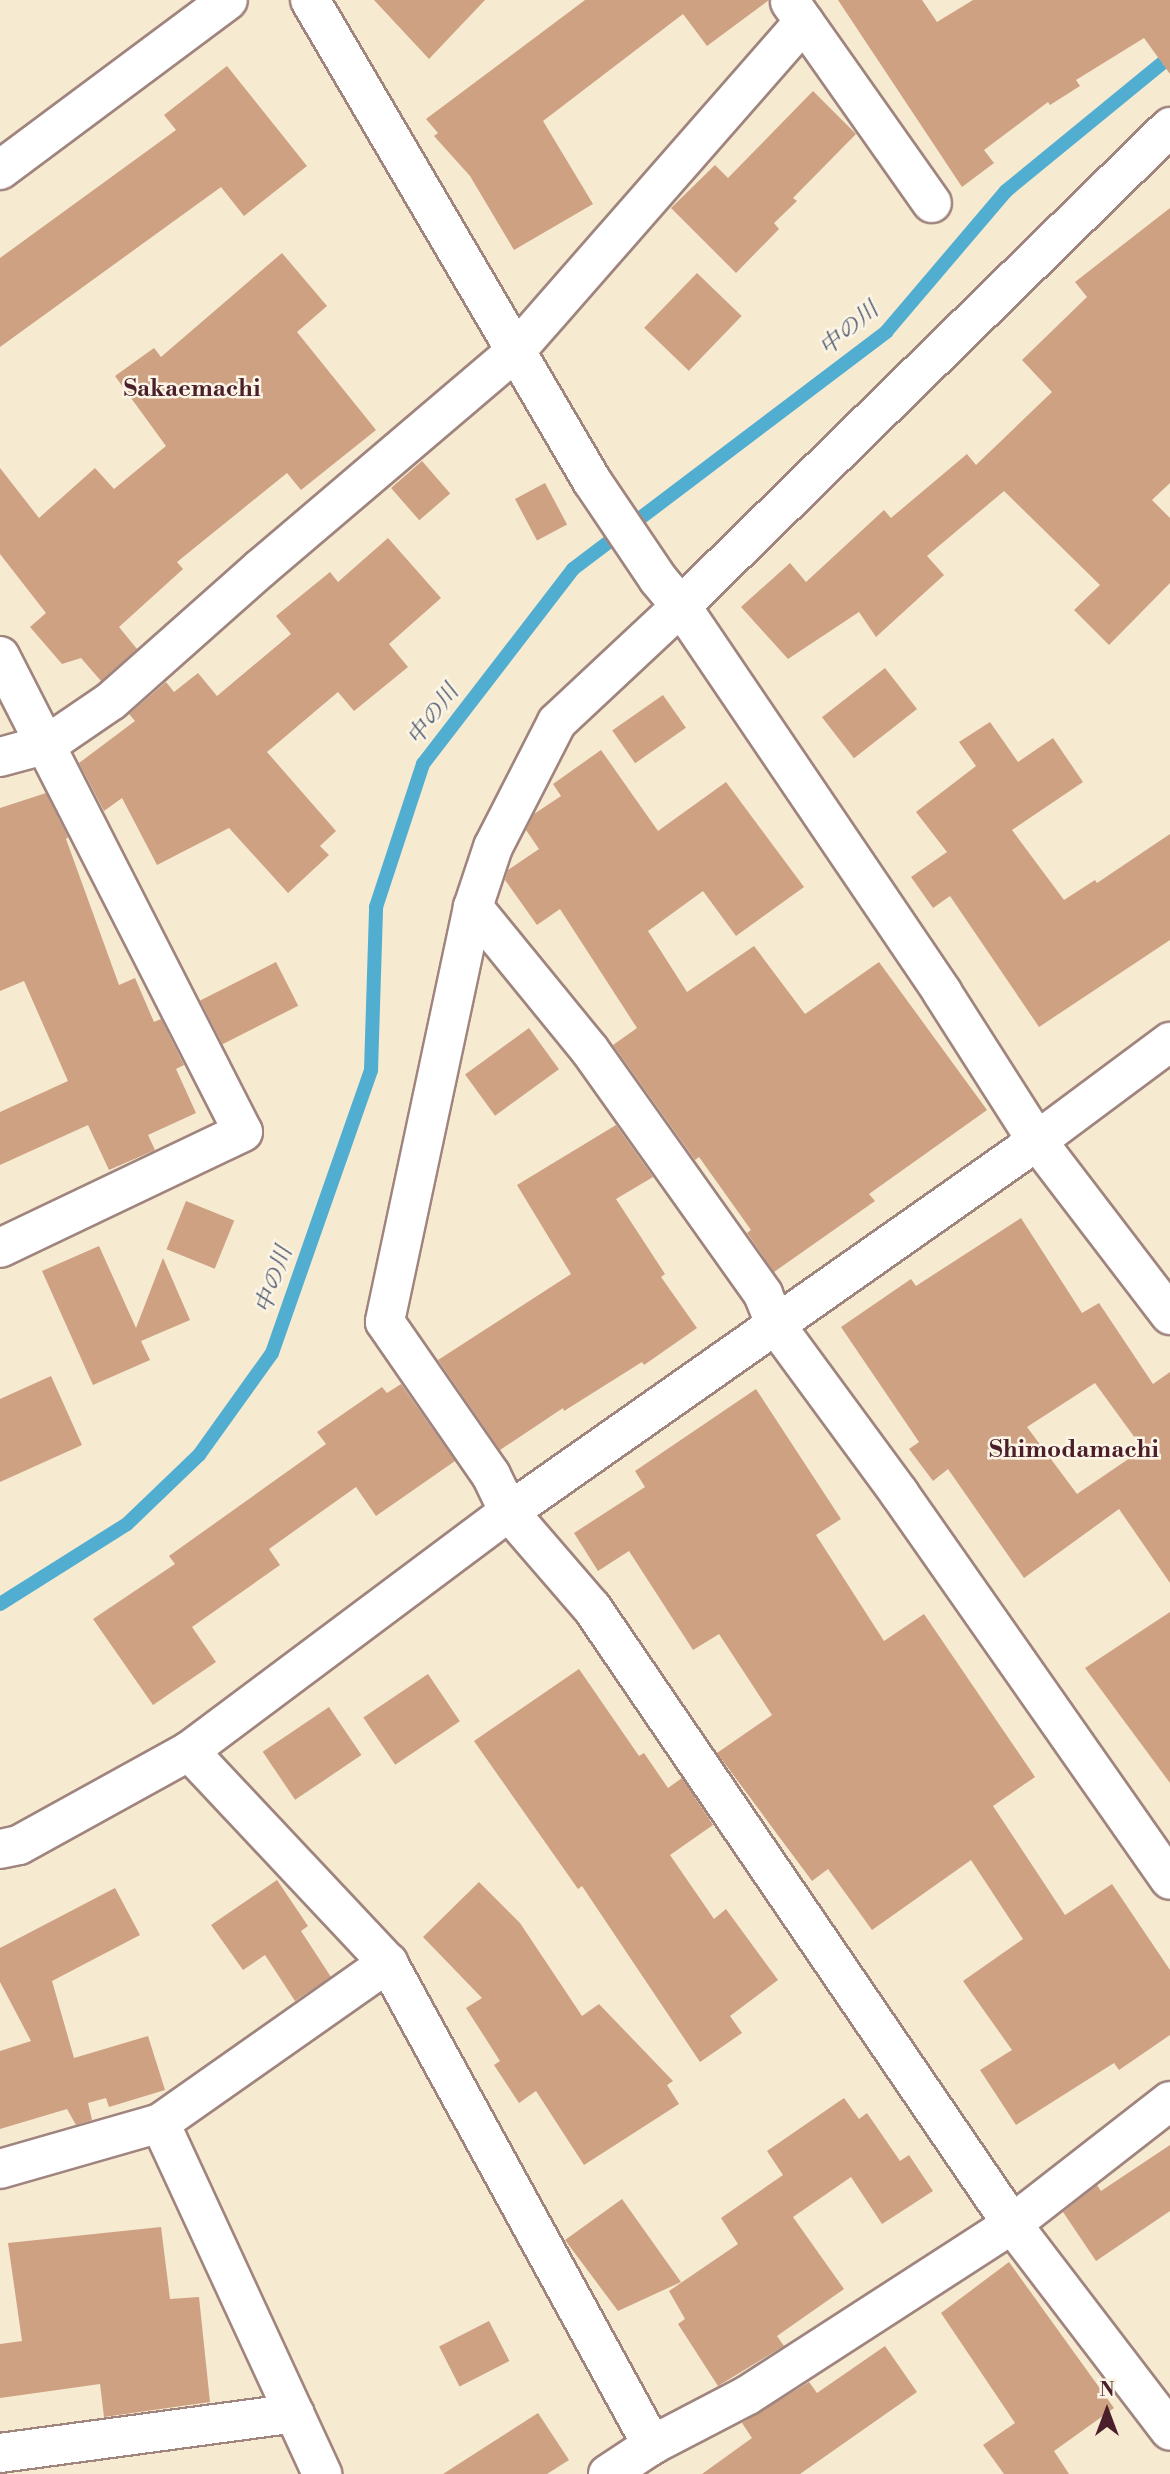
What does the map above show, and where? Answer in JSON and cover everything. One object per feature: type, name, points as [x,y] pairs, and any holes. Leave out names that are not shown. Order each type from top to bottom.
[{"type":"street","points":[[0,170],[228,0]]},
{"type":"street","points":[[310,0],[514,353],[592,481],[942,992],[1037,1141],[1170,1315]]},
{"type":"street","points":[[0,757],[48,744],[111,701],[514,353],[796,11],[933,203]]},
{"type":"street","points":[[1167,138],[669,593],[557,722],[493,847],[473,907],[385,1322],[491,1475],[509,1512],[593,1608],[1012,2224],[1170,2431]]},
{"type":"street","points":[[0,656],[48,744],[243,1132],[0,1248]]},
{"type":"street","points":[[473,907],[590,1049],[763,1294],[775,1324],[899,1493],[1170,1880]]},
{"type":"street","points":[[0,1849],[19,1845],[189,1751],[509,1512],[1037,1141],[1170,1042]]},
{"type":"street","points":[[189,1751],[388,1964],[652,2445]]},
{"type":"street","points":[[0,2169],[160,2123],[388,1964]]},
{"type":"street","points":[[608,2474],[652,2445],[748,2395],[1012,2224],[1170,2101]]},
{"type":"street","points":[[160,2123],[322,2474]]},
{"type":"street","points":[[0,2452],[294,2413]]},
{"type":"building","points":[[374,0],[485,0],[429,59]]},
{"type":"building","points":[[585,0],[769,0],[707,46],[683,14],[543,121],[593,204],[514,250],[470,176],[434,136],[438,133],[426,119]]},
{"type":"building","points":[[838,0],[922,0],[937,22],[973,0],[1170,0],[1170,74],[1144,38],[1076,80],[1080,86],[1050,105],[1048,102],[984,150],[994,163],[962,187]]},
{"type":"building","points":[[227,66],[307,166],[244,216],[221,187],[0,347],[0,258],[176,130],[164,115]]},
{"type":"building","points":[[813,91],[856,134],[793,198],[797,201],[774,223],[779,229],[736,273],[671,208],[715,165],[728,178]]},
{"type":"building","points":[[1170,208],[1170,483],[1152,500],[1170,518],[1170,583],[1109,645],[1074,610],[1100,585],[1004,491],[927,556],[944,575],[876,637],[859,612],[788,659],[741,607],[790,563],[806,582],[884,510],[891,518],[967,454],[976,465],[1052,392],[1022,360],[1087,297],[1075,282]]},
{"type":"building","points":[[282,253],[327,306],[297,332],[376,430],[301,490],[287,473],[177,562],[183,569],[119,627],[137,649],[101,681],[81,658],[62,664],[30,627],[46,613],[0,554],[0,468],[39,518],[95,468],[114,489],[166,446],[115,376],[154,348],[161,357]]},
{"type":"building","points":[[697,273],[742,316],[689,371],[644,328]]},
{"type":"building","points":[[422,461],[450,493],[419,520],[391,488]]},
{"type":"building","points":[[545,483],[567,524],[537,540],[515,499]]},
{"type":"building","points":[[388,538],[441,598],[389,644],[408,667],[354,711],[338,692],[267,752],[336,831],[320,846],[329,855],[288,893],[229,828],[157,865],[122,798],[104,811],[79,763],[135,721],[129,714],[166,682],[174,692],[198,673],[217,696],[291,634],[276,616],[330,572],[338,582]]},
{"type":"building","points":[[885,668],[917,709],[854,758],[822,717]]},
{"type":"building","points":[[663,695],[686,728],[635,763],[612,731]]},
{"type":"building","points":[[990,722],[1018,762],[1053,738],[1083,782],[1012,830],[1064,900],[1095,880],[1097,883],[1170,834],[1170,940],[1039,1027],[950,896],[933,908],[911,877],[947,852],[916,812],[976,766],[959,742]]},
{"type":"building","points":[[601,750],[658,831],[726,782],[804,887],[736,936],[703,891],[648,931],[687,992],[754,946],[805,1014],[879,962],[987,1110],[869,1194],[875,1201],[774,1272],[747,1233],[751,1230],[699,1157],[695,1160],[613,1045],[637,1028],[560,909],[537,925],[505,880],[508,870],[539,849],[526,830],[534,814],[561,796],[553,784]]},
{"type":"building","points":[[46,793],[68,837],[66,839],[119,985],[135,978],[154,1022],[161,1019],[184,1065],[176,1069],[196,1113],[148,1135],[155,1150],[109,1170],[88,1125],[0,1165],[0,1112],[68,1081],[24,981],[0,991],[0,808]]},
{"type":"building","points":[[276,962],[298,1006],[223,1044],[200,1001]]},
{"type":"building","points":[[529,1028],[559,1069],[495,1116],[465,1074]]},
{"type":"building","points":[[616,1125],[653,1177],[616,1199],[665,1274],[661,1277],[697,1328],[644,1365],[642,1362],[564,1411],[563,1408],[500,1450],[438,1360],[571,1274],[517,1185]]},
{"type":"building","points":[[186,1201],[234,1220],[215,1269],[167,1249]]},
{"type":"building","points":[[1021,1218],[1082,1313],[1099,1303],[1153,1384],[1170,1372],[1170,1583],[1119,1509],[1024,1578],[948,1469],[933,1481],[909,1449],[919,1442],[841,1327],[911,1279],[916,1286]],"holes":[[[1095,1383],[1143,1449],[1077,1494],[1027,1427]]]},
{"type":"building","points":[[99,1246],[136,1328],[163,1258],[190,1320],[141,1341],[150,1360],[93,1385],[42,1271]]},
{"type":"building","points":[[51,1376],[82,1445],[0,1482],[0,1399]]},
{"type":"building","points":[[401,1384],[455,1461],[376,1516],[356,1487],[269,1549],[280,1565],[192,1627],[216,1662],[153,1705],[93,1619],[175,1564],[169,1556],[326,1444],[317,1432],[382,1387],[387,1393]]},
{"type":"building","points":[[756,1389],[841,1519],[816,1535],[884,1641],[924,1614],[1035,1777],[993,1806],[1065,1915],[1112,1884],[1170,1970],[1170,2035],[1119,2070],[1114,2063],[1016,2125],[980,2070],[1012,2050],[963,1981],[1023,1939],[971,1860],[872,1930],[828,1869],[812,1881],[717,1753],[772,1715],[719,1634],[693,1650],[629,1551],[598,1571],[574,1533],[645,1487],[635,1471]]},
{"type":"building","points":[[1170,1612],[1170,1783],[1085,1668]]},
{"type":"building","points":[[579,1669],[639,1756],[644,1753],[668,1788],[682,1778],[713,1825],[670,1855],[714,1919],[726,1909],[778,1980],[730,2016],[742,2033],[700,2062],[582,1886],[578,1889],[474,1741]]},
{"type":"building","points":[[428,1674],[460,1721],[395,1765],[363,1718]]},
{"type":"building","points":[[329,1707],[361,1755],[295,1800],[263,1752]]},
{"type":"building","points":[[277,1880],[308,1926],[301,1931],[331,1977],[295,2001],[265,1955],[243,1970],[211,1925]]},
{"type":"building","points":[[479,1882],[520,1923],[582,2016],[599,2004],[673,2081],[667,2085],[679,2104],[584,2165],[536,2091],[519,2103],[494,2065],[500,2061],[466,2008],[482,1998],[423,1937]]},
{"type":"building","points":[[115,1888],[140,1935],[52,1981],[74,2058],[148,2036],[165,2090],[109,2107],[106,2098],[88,2103],[92,2120],[76,2125],[67,2109],[0,2129],[0,2051],[31,2041],[0,1982],[0,1948]]},
{"type":"building","points":[[844,2098],[859,2119],[867,2113],[900,2161],[909,2155],[933,2191],[882,2224],[851,2177],[793,2217],[844,2289],[777,2336],[784,2346],[718,2386],[678,2324],[685,2319],[669,2291],[738,2244],[721,2218],[783,2175],[767,2151]]},
{"type":"building","points":[[1170,2145],[1170,2211],[1096,2261],[1063,2212],[1097,2185],[1101,2191]]},
{"type":"building","points":[[622,2199],[681,2282],[618,2311],[565,2240]]},
{"type":"building","points":[[161,2227],[170,2299],[199,2297],[210,2402],[104,2417],[100,2384],[0,2398],[0,2344],[22,2341],[8,2243]]},
{"type":"building","points":[[1009,2262],[1114,2408],[1054,2451],[1069,2474],[1004,2474],[983,2445],[1015,2423],[941,2313]]},
{"type":"building","points":[[489,2321],[509,2361],[460,2387],[439,2346]]},
{"type":"building","points":[[885,2346],[917,2392],[800,2474],[702,2474],[752,2438],[742,2423],[809,2382],[817,2393]]},
{"type":"building","points":[[538,2413],[569,2460],[547,2474],[443,2474]]},
{"type":"waterway","name":"中の川","points":[[0,1604],[127,1524],[199,1455],[272,1353],[371,1070],[376,907],[423,764],[573,569],[886,332],[1006,191],[1170,57]]},
{"type":"district","name":"Sakaemachi","points":[[192,390]]},
{"type":"district","name":"Shimodamachi","points":[[1074,1451]]}]
